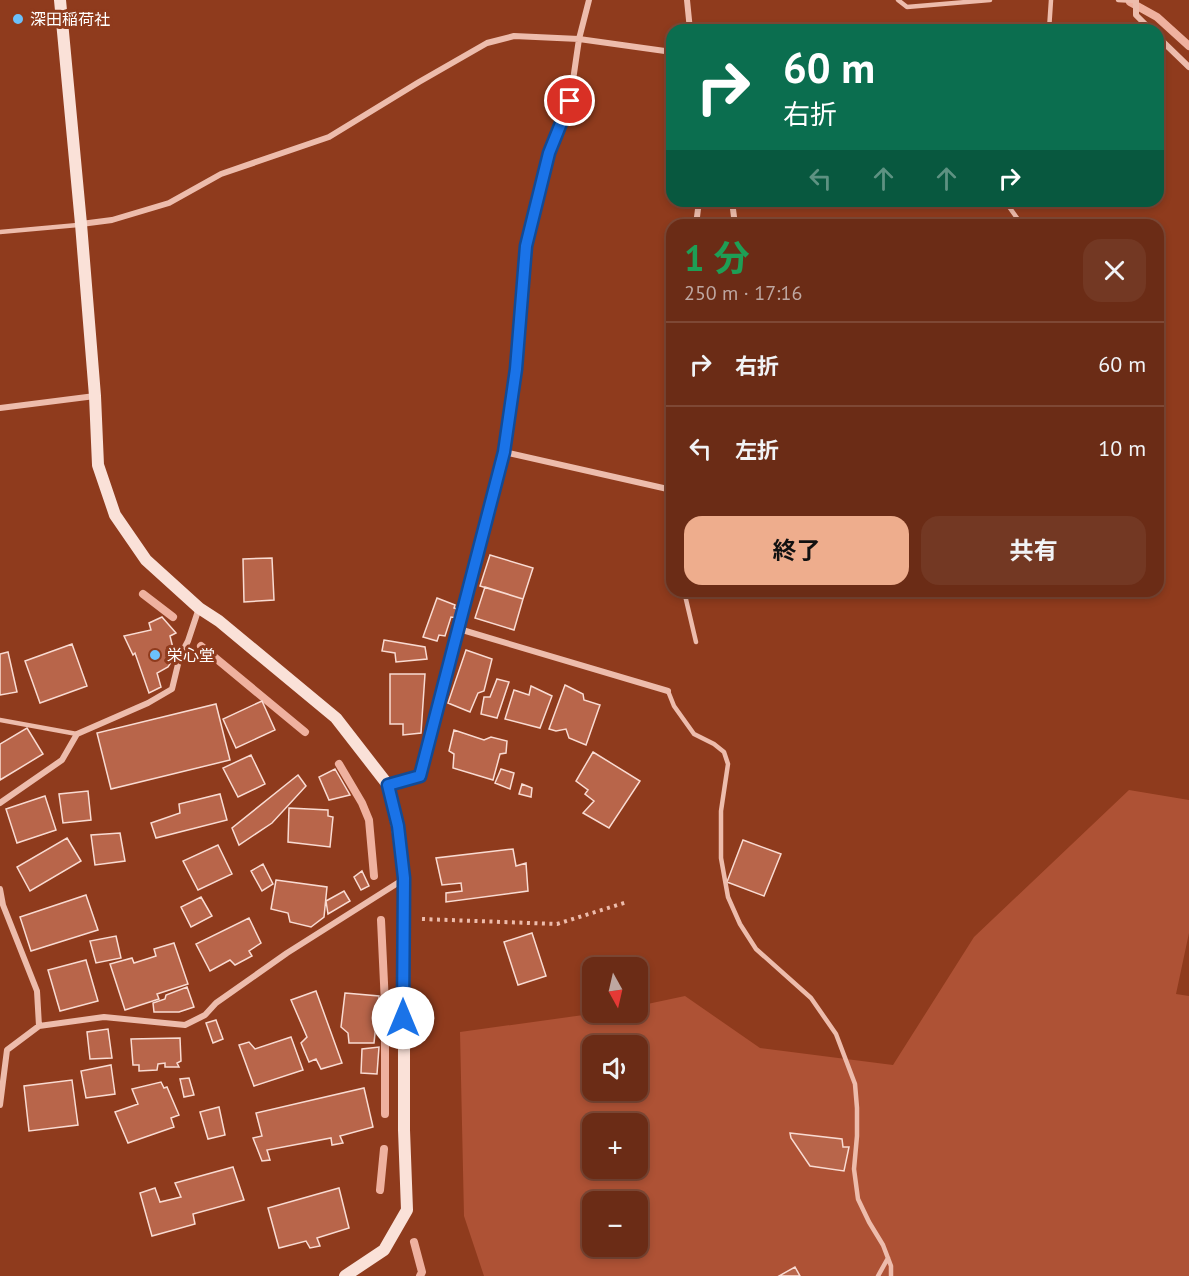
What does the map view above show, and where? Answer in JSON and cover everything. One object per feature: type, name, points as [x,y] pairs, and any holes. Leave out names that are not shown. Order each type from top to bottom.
[{"type":"street","points":[[60,0],[81,224],[98,465],[116,515],[146,560],[199,608],[219,621],[336,718],[388,785],[398,826],[404,878],[404,1118],[407,1210],[384,1250],[345,1276]]},
{"type":"street","points":[[388,785],[420,776],[459,628],[504,452],[516,369],[526,246],[549,153],[570,101],[579,39],[589,0]]},
{"type":"street","points":[[687,0],[689,24]]},
{"type":"street","points":[[1136,1],[1136,15],[1145,24]]},
{"type":"street","points":[[81,224],[112,220],[169,203],[221,174],[329,137],[487,43],[514,36],[579,39],[666,51]]},
{"type":"street","points":[[1164,43],[1189,67]]},
{"type":"street","points":[[0,408],[94,396]]},
{"type":"street","points":[[504,452],[666,488]]},
{"type":"street","points":[[0,802],[62,760],[77,734],[148,703],[172,689],[180,656],[188,641],[199,608]]},
{"type":"street","points":[[459,628],[668,692]]},
{"type":"street","points":[[0,1105],[7,1050],[39,1026],[104,1017],[185,1025],[205,1015],[216,1003],[287,953],[404,878]]},
{"type":"street","points":[[0,889],[3,905],[37,991],[39,1026]]},
{"type":"lane","points":[[898,0],[907,7],[990,0]]},
{"type":"lane","points":[[1049,24],[1051,0]]},
{"type":"lane","points":[[1118,0],[1136,1]]},
{"type":"lane","points":[[0,232],[81,224]]},
{"type":"lane","points":[[685,597],[696,642]]},
{"type":"lane","points":[[668,692],[674,706],[694,734],[724,752],[728,764],[721,811],[721,858],[728,897],[740,924],[756,950],[811,999],[836,1034],[855,1084],[857,1108],[854,1169],[858,1199],[883,1245],[891,1266],[891,1276]]},
{"type":"lane","points":[[0,720],[77,734]]},
{"type":"lane","points":[[878,1276],[888,1258]]},
{"type":"path","points":[[404,918],[557,924],[627,902]]},
{"type":"shaded area","points":[[1129,790],[1189,800],[1189,933],[1176,994],[1189,996],[1189,1276],[484,1276],[464,1216],[460,1032],[582,1015],[582,1023],[648,1023],[648,1004],[685,996],[760,1048],[893,1065],[974,937]]},
{"type":"building","points":[[490,555],[533,568],[523,599],[480,586]]},
{"type":"building","points":[[272,558],[274,600],[244,602],[243,559]]},
{"type":"building","points":[[485,587],[523,599],[514,630],[475,618]]},
{"type":"building","points":[[437,598],[455,605],[454,608],[460,610],[457,618],[451,617],[445,636],[439,635],[437,641],[423,637]]},
{"type":"building","name":"栄心堂","points":[[162,617],[176,633],[170,636],[175,656],[168,667],[157,673],[161,687],[149,693],[135,653],[133,655],[124,636],[151,630],[149,623]]},
{"type":"building","points":[[384,640],[425,647],[427,659],[396,662],[395,653],[382,651]]},
{"type":"building","points":[[72,644],[87,686],[40,703],[25,661]]},
{"type":"building","points":[[466,650],[492,659],[484,691],[478,693],[470,712],[448,703]]},
{"type":"building","points":[[8,652],[17,692],[0,695],[0,654]]},
{"type":"building","points":[[390,674],[425,674],[421,733],[403,735],[403,724],[390,724]]},
{"type":"building","points":[[497,679],[509,682],[497,718],[481,714],[484,697],[490,697]]},
{"type":"building","points":[[565,685],[583,694],[584,700],[600,705],[586,745],[569,738],[566,729],[556,731],[549,729]]},
{"type":"building","points":[[531,686],[552,696],[540,728],[505,719],[514,690],[529,695]]},
{"type":"building","points":[[262,701],[275,730],[236,748],[223,719]]},
{"type":"building","points":[[216,704],[230,760],[111,789],[97,733]]},
{"type":"building","points":[[27,728],[43,754],[0,780],[0,744]]},
{"type":"building","points":[[454,730],[484,740],[491,737],[507,741],[506,753],[500,754],[493,780],[453,768],[454,754],[449,751]]},
{"type":"building","points":[[593,752],[640,781],[609,828],[583,813],[594,801],[585,794],[588,790],[576,781]]},
{"type":"building","points":[[251,755],[265,784],[238,797],[223,768]]},
{"type":"building","points":[[335,769],[350,795],[329,800],[319,777]]},
{"type":"building","points":[[501,769],[514,773],[510,789],[495,783]]},
{"type":"building","points":[[298,775],[306,786],[272,823],[239,845],[232,828]]},
{"type":"building","points":[[522,784],[532,788],[531,797],[519,794]]},
{"type":"building","points":[[88,791],[91,820],[63,823],[59,794]]},
{"type":"building","points":[[220,794],[227,820],[156,838],[151,823],[180,813],[179,804]]},
{"type":"building","points":[[45,796],[56,830],[17,843],[6,809]]},
{"type":"building","points":[[289,808],[328,810],[328,816],[333,817],[330,847],[288,842]]},
{"type":"building","points":[[120,833],[125,861],[95,865],[91,835]]},
{"type":"building","points":[[67,838],[81,861],[30,891],[17,867]]},
{"type":"building","points":[[743,840],[781,854],[764,896],[727,882]]},
{"type":"building","points":[[218,845],[232,874],[198,890],[183,861]]},
{"type":"building","points":[[513,849],[516,866],[526,863],[528,891],[446,902],[446,893],[462,891],[461,883],[442,885],[436,858]]},
{"type":"building","points":[[263,864],[273,884],[262,891],[251,871]]},
{"type":"building","points":[[362,871],[369,886],[361,890],[354,877]]},
{"type":"building","points":[[276,880],[327,887],[324,917],[311,927],[290,922],[288,913],[271,909]]},
{"type":"building","points":[[344,891],[350,901],[328,914],[326,901]]},
{"type":"building","points":[[86,895],[98,930],[31,951],[20,917]]},
{"type":"building","points":[[201,897],[212,916],[191,927],[181,907]]},
{"type":"building","points":[[249,918],[261,943],[249,951],[252,956],[235,965],[230,960],[210,971],[196,944]]},
{"type":"building","points":[[532,933],[546,976],[518,985],[504,942]]},
{"type":"building","points":[[116,936],[121,958],[96,963],[90,941]]},
{"type":"building","points":[[174,943],[188,984],[157,994],[159,999],[125,1010],[110,964],[132,958],[134,963],[156,956],[154,949]]},
{"type":"building","points":[[86,960],[98,1001],[60,1011],[48,970]]},
{"type":"building","points":[[187,987],[194,1007],[179,1012],[154,1012],[153,1003]]},
{"type":"building","points":[[316,991],[342,1063],[321,1069],[316,1059],[309,1062],[301,1043],[307,1037],[291,1000]]},
{"type":"building","points":[[345,993],[379,996],[374,1043],[349,1043],[348,1033],[341,1027]]},
{"type":"building","points":[[216,1020],[223,1039],[213,1043],[206,1023]]},
{"type":"building","points":[[108,1029],[112,1058],[90,1059],[87,1032]]},
{"type":"building","points":[[291,1037],[303,1070],[254,1086],[239,1045],[249,1042],[255,1049]]},
{"type":"building","points":[[180,1038],[181,1061],[177,1063],[179,1067],[165,1067],[165,1063],[158,1064],[157,1070],[139,1071],[139,1065],[133,1065],[131,1039]]},
{"type":"building","points":[[379,1047],[377,1074],[361,1073],[362,1049]]},
{"type":"building","points":[[111,1065],[115,1094],[86,1098],[81,1071]]},
{"type":"building","points":[[189,1078],[194,1095],[184,1097],[180,1079]]},
{"type":"building","points":[[72,1080],[78,1125],[29,1131],[24,1086]]},
{"type":"building","points":[[161,1082],[164,1088],[167,1087],[179,1115],[171,1118],[174,1127],[128,1143],[115,1112],[138,1104],[132,1089]]},
{"type":"building","points":[[364,1088],[373,1127],[340,1136],[343,1143],[332,1145],[331,1138],[267,1150],[270,1160],[262,1161],[253,1138],[262,1136],[256,1113]]},
{"type":"building","points":[[219,1107],[225,1135],[208,1139],[200,1112]]},
{"type":"building","points":[[790,1133],[842,1139],[843,1147],[849,1147],[844,1171],[810,1166]]},
{"type":"building","points":[[233,1167],[244,1200],[193,1214],[195,1224],[152,1236],[140,1193],[155,1188],[160,1202],[181,1197],[175,1183]]},
{"type":"building","points":[[339,1188],[349,1228],[317,1238],[320,1246],[310,1248],[306,1241],[279,1248],[268,1208]]},
{"type":"building","points":[[795,1267],[800,1276],[779,1276]]},
{"type":"waterway","points":[[1130,2],[1157,17],[1189,46]]},
{"type":"waterway","points":[[143,594],[173,617]]},
{"type":"waterway","points":[[201,646],[305,732]]},
{"type":"waterway","points":[[339,764],[362,803],[369,820],[374,876]]},
{"type":"waterway","points":[[381,920],[385,1004],[385,1114]]},
{"type":"waterway","points":[[380,1190],[384,1149]]},
{"type":"waterway","points":[[414,1242],[422,1272],[420,1276]]},
{"type":"place","name":"深田稲荷社","points":[[18,19]]},
{"type":"place","name":"栄心堂","points":[[155,655]]},
{"type":"route","points":[[403,1018],[404,878],[398,826],[388,785],[420,776],[504,452],[516,369],[526,246],[549,153],[570,101]]}]
